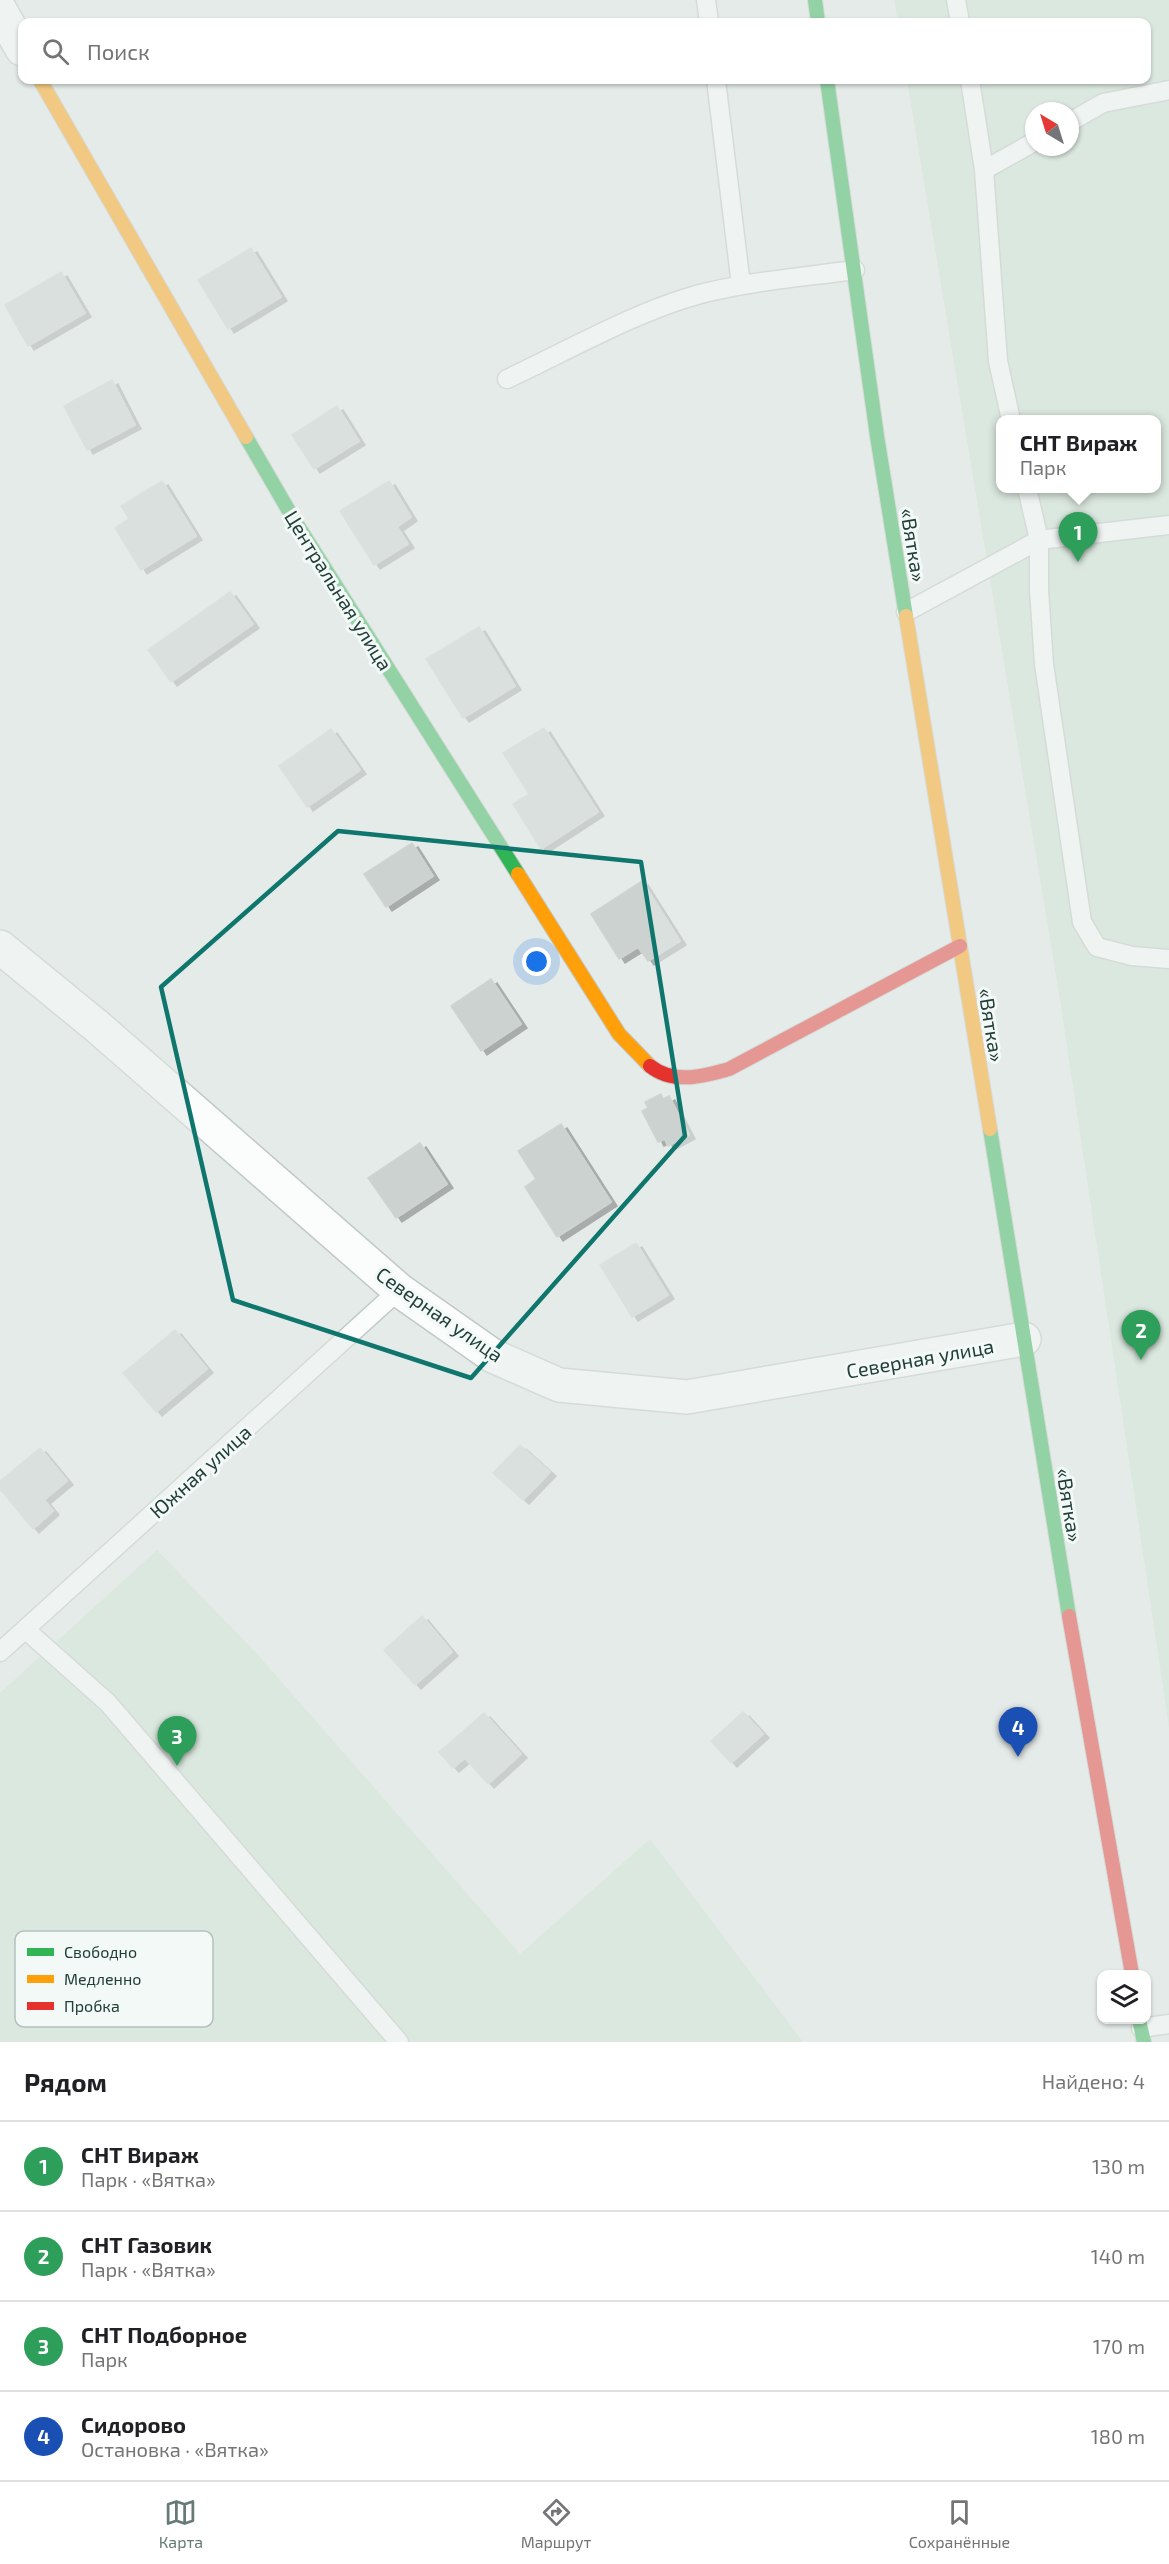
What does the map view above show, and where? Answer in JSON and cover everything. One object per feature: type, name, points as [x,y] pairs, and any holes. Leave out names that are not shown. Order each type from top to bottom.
[{"type":"main road","points":[[815,0],[818,18]]},
{"type":"main road","name":"Центральная улица","points":[[42,84],[300,528],[619,1034],[642,1061],[668,1078],[699,1078],[729,1069],[960,946]]},
{"type":"main road","name":"«Вятка»","points":[[828,84],[877,436],[1024,1339],[1131,1970]]},
{"type":"street","points":[[0,10],[18,42]]},
{"type":"street","name":"Северная улица","points":[[2,951],[99,1028],[399,1290],[493,1356],[559,1385],[687,1397],[1024,1339]]},
{"type":"lane","points":[[706,0],[708,18]]},
{"type":"lane","points":[[956,0],[959,18]]},
{"type":"lane","points":[[716,84],[741,285]]},
{"type":"lane","points":[[971,84],[984,170],[998,361],[1010,415]]},
{"type":"lane","points":[[1079,117],[1103,103],[1169,90]]},
{"type":"lane","points":[[984,170],[1025,147]]},
{"type":"lane","points":[[507,379],[650,312],[699,295],[741,285],[855,270]]},
{"type":"lane","points":[[1028,493],[1038,540],[1044,664],[1082,922],[1097,947],[1132,956],[1169,959]]},
{"type":"lane","points":[[906,612],[1038,540],[1169,525]]},
{"type":"lane","name":"Южная улица","points":[[0,1652],[399,1290]]},
{"type":"lane","points":[[25,1629],[108,1703],[399,2042]]},
{"type":"lane","points":[[1141,2030],[1169,2024]]},
{"type":"highlighted area","points":[[338,831],[641,862],[685,1136],[471,1378],[233,1300],[161,987]]},
{"type":"green space","points":[[894,0],[1169,0],[1169,1727],[1059,993],[908,84],[1151,84],[1151,18],[897,18]]},
{"type":"green space","points":[[157,1550],[258,1655],[520,1954],[650,1839],[803,2042],[0,2042],[0,1693]]},
{"type":"building","points":[[251,248],[281,297],[228,329],[198,280]]},
{"type":"building","points":[[61,272],[85,313],[28,346],[5,305]]},
{"type":"building","points":[[112,380],[135,425],[87,450],[64,406]]},
{"type":"building","points":[[337,406],[359,441],[314,469],[292,435]]},
{"type":"building","points":[[162,481],[196,536],[141,570],[115,528],[129,519],[121,506]]},
{"type":"building","points":[[389,481],[411,517],[397,527],[408,544],[374,565],[340,511]]},
{"type":"building","points":[[230,592],[253,624],[171,682],[148,650]]},
{"type":"building","points":[[479,627],[515,686],[463,718],[426,659]]},
{"type":"building","points":[[544,728],[598,812],[541,849],[513,804],[529,794],[503,753]]},
{"type":"building","points":[[331,729],[360,770],[307,807],[279,766]]},
{"type":"building","points":[[412,843],[433,876],[386,907],[364,874]]},
{"type":"building","points":[[642,881],[680,941],[648,961],[638,947],[619,959],[591,914]]},
{"type":"building","points":[[491,979],[521,1024],[481,1051],[451,1006]]},
{"type":"building","points":[[661,1094],[663,1099],[669,1096],[689,1135],[668,1146],[665,1139],[658,1142],[642,1111],[648,1108],[645,1102]]},
{"type":"building","points":[[561,1124],[611,1202],[557,1237],[525,1187],[536,1179],[518,1151]]},
{"type":"building","points":[[420,1143],[447,1184],[396,1218],[368,1178]]},
{"type":"building","points":[[636,1243],[668,1295],[632,1317],[600,1265]]},
{"type":"building","points":[[175,1330],[207,1369],[156,1412],[123,1373]]},
{"type":"building","points":[[520,1445],[550,1472],[523,1500],[493,1473]]},
{"type":"building","points":[[40,1448],[67,1481],[44,1500],[53,1511],[33,1529],[0,1489],[0,1481]]},
{"type":"building","points":[[422,1616],[452,1652],[415,1685],[384,1650]]},
{"type":"building","points":[[743,1712],[763,1734],[731,1763],[711,1741]]},
{"type":"building","points":[[484,1713],[521,1754],[488,1784],[465,1758],[453,1768],[439,1752]]},
{"type":"traffic: fast","points":[[815,0],[817,18]]},
{"type":"traffic: fast","points":[[828,84],[877,436],[906,616]]},
{"type":"traffic: fast","points":[[246,437],[293,518],[518,874]]},
{"type":"traffic: fast","points":[[990,1129],[1069,1616]]},
{"type":"traffic: fast","points":[[1140,2024],[1144,2042]]},
{"type":"traffic: slow","points":[[42,84],[246,437]]},
{"type":"traffic: slow","points":[[906,616],[990,1129]]},
{"type":"traffic: slow","points":[[518,874],[619,1034],[650,1066]]},
{"type":"traffic: jam","points":[[650,1066],[659,1072],[679,1077],[699,1076],[729,1069],[960,946]]},
{"type":"traffic: jam","points":[[1069,1616],[1131,1970]]},
{"type":"place","name":"СНТ Вираж","points":[[1078,562]]},
{"type":"place","name":"СНТ Газовик","points":[[1141,1360]]},
{"type":"place","name":"Сидорово","points":[[1018,1757]]},
{"type":"place","name":"СНТ Подборное","points":[[177,1766]]}]
